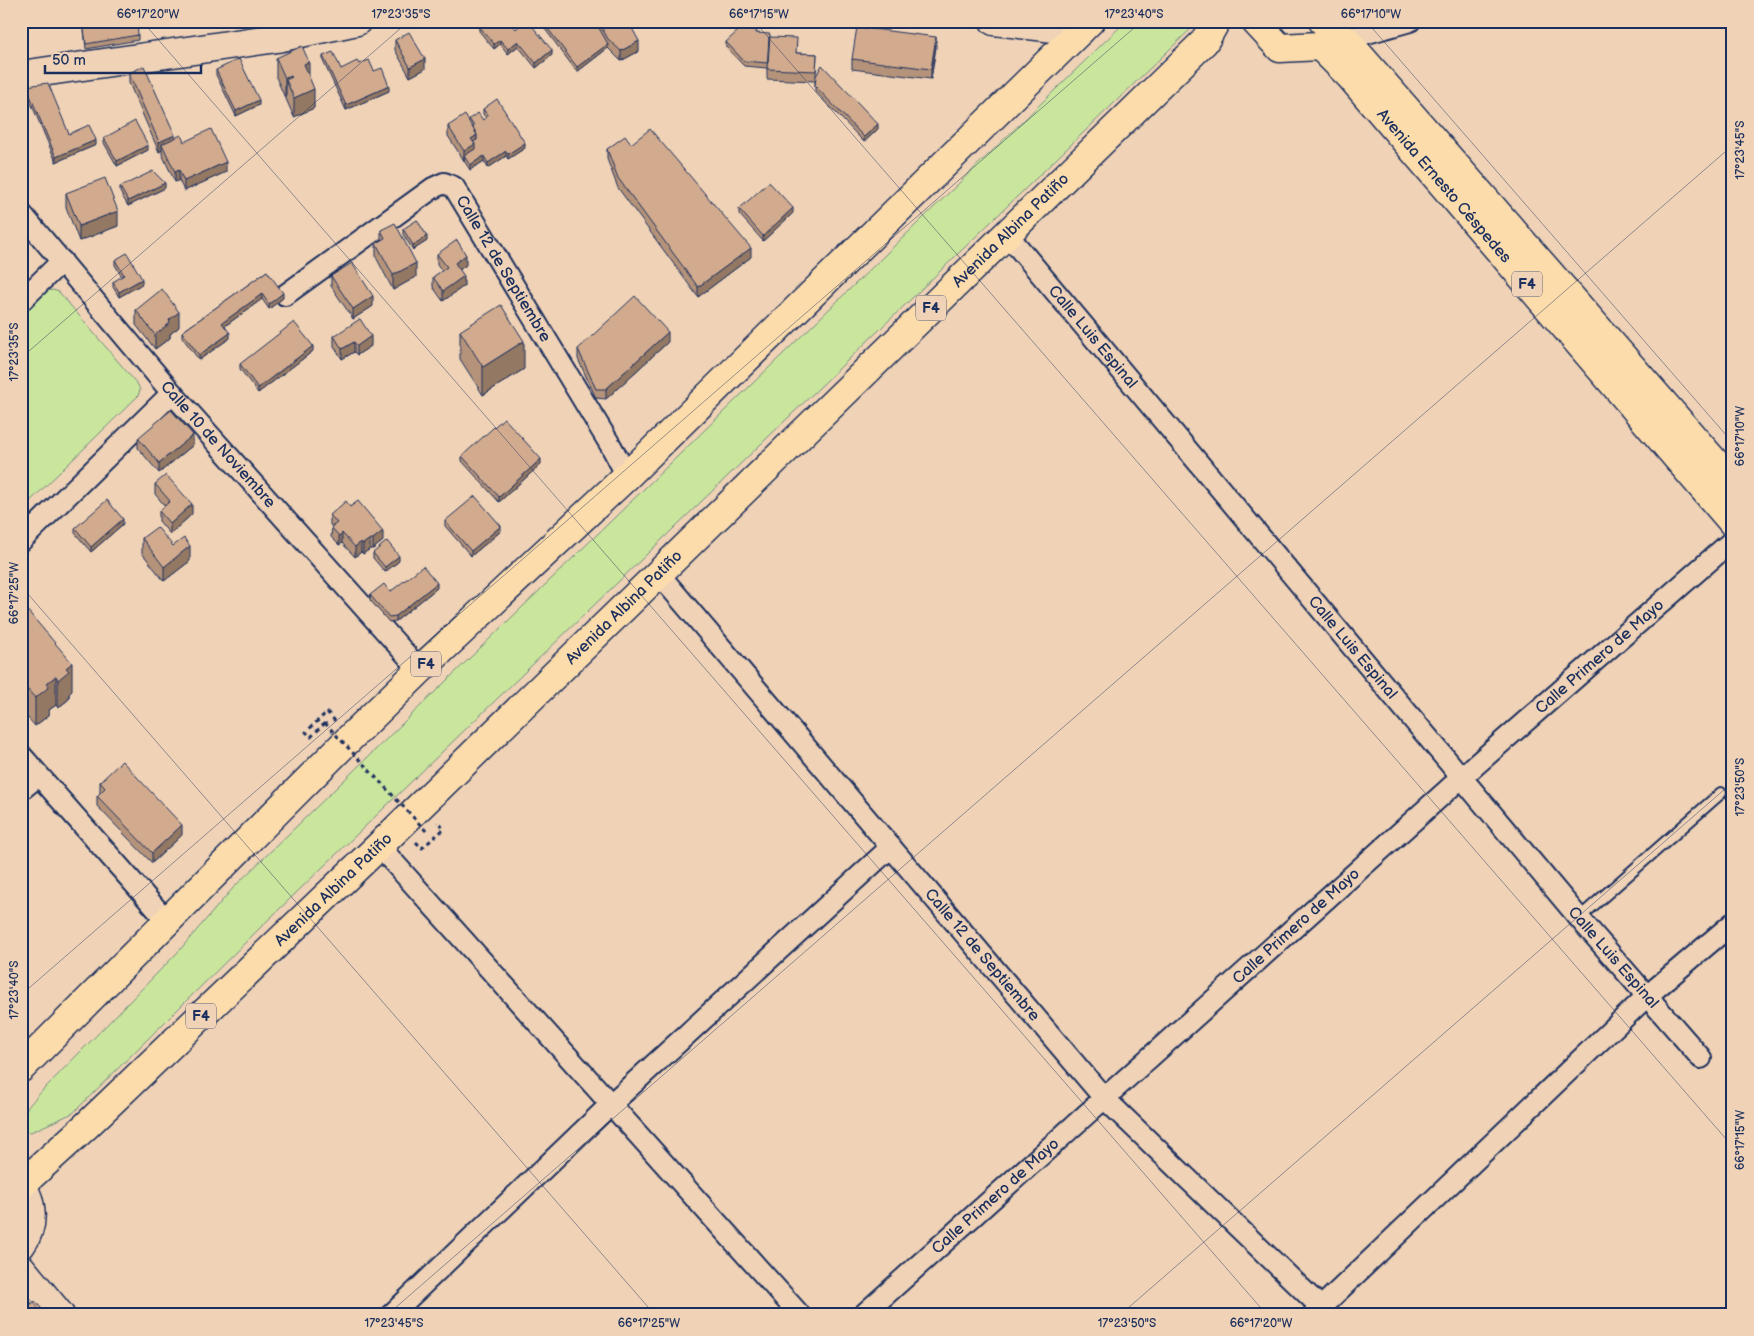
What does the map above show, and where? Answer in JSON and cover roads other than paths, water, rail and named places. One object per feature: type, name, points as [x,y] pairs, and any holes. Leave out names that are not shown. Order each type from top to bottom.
[{"type":"highway","name":"Avenida Albina Patiño","points":[[21,1184],[86,1126],[379,846],[1204,42],[1216,21]]},
{"type":"highway","points":[[1255,21],[1280,48],[1329,35]]},
{"type":"highway","name":"F4","points":[[21,1068],[420,670],[627,476],[1085,26]]},
{"type":"highway","name":"Avenida Ernesto Céspedes","points":[[1329,35],[1733,483]]},
{"type":"highway","name":"Avenida Ernesto Céspedes","points":[[1329,35],[1349,75],[1733,523]]},
{"type":"main road","points":[[21,75],[278,38],[357,21]]},
{"type":"main road","points":[[994,21],[1085,26]]},
{"type":"main road","points":[[21,1184],[31,1208],[30,1224],[25,1240],[21,1245]]},
{"type":"main road","points":[[21,1268],[60,1315]]},
{"type":"street","points":[[1329,35],[1410,21]]},
{"type":"street","name":"Calle 12 de Septiembre","points":[[285,295],[433,188],[444,183],[454,187],[627,476]]},
{"type":"street","name":"Calle 10 de Noviembre","points":[[21,213],[172,393],[420,670]]},
{"type":"street","name":"Calle Luis Espinal","points":[[1007,234],[1579,918],[1701,1058]]},
{"type":"street","points":[[21,301],[62,261]]},
{"type":"street","points":[[21,541],[172,393]]},
{"type":"street","name":"Calle Primero de Mayo","points":[[863,1315],[1462,777],[1733,540]]},
{"type":"street","name":"Calle 12 de Septiembre","points":[[658,573],[1104,1098],[1321,1312]]},
{"type":"street","points":[[21,755],[167,922]]},
{"type":"street","points":[[21,790],[38,776]]},
{"type":"street","points":[[379,846],[800,1315]]},
{"type":"street","points":[[391,1315],[611,1104],[891,847]]},
{"type":"street","points":[[1321,1312],[1647,996],[1733,923]]},
{"type":"lane","points":[[1579,918],[1721,793]]}]
